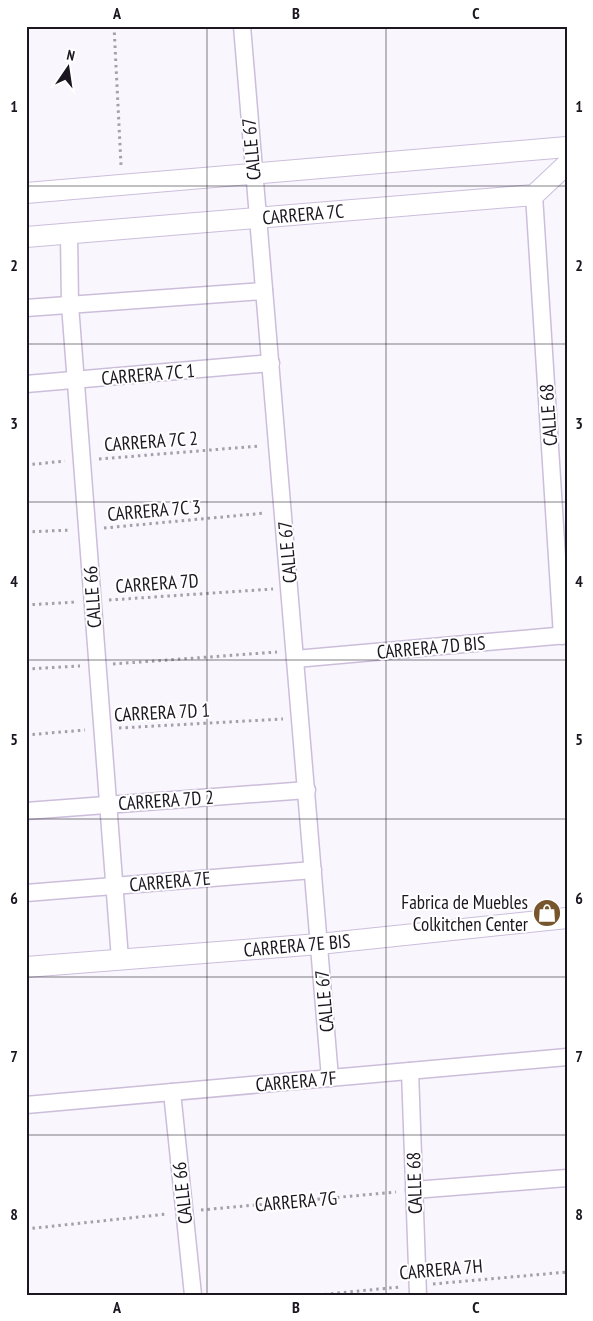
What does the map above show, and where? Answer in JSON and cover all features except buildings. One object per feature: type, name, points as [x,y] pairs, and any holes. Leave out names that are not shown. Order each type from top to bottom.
[{"type":"street","name":"CALLE 67","points":[[242,26],[330,1078]]},
{"type":"street","points":[[26,193],[567,147]]},
{"type":"street","points":[[534,195],[567,164]]},
{"type":"street","name":"CARRERA 7C","points":[[26,237],[534,195]]},
{"type":"street","name":"CALLE 68","points":[[534,195],[564,635]]},
{"type":"street","name":"CALLE 66","points":[[69,234],[70,305],[120,959]]},
{"type":"street","points":[[26,308],[264,291]]},
{"type":"street","name":"CARRERA 7C 1","points":[[26,384],[271,363]]},
{"type":"street","name":"CARRERA 7D BIS","points":[[295,655],[564,635]]},
{"type":"street","name":"CARRERA 7D 2","points":[[26,811],[306,790]]},
{"type":"street","name":"CARRERA 7E","points":[[26,893],[313,870]]},
{"type":"street","name":"CARRERA 7E BIS","points":[[26,967],[319,944],[567,918]]},
{"type":"street","name":"CARRERA 7F","points":[[26,1105],[567,1057]]},
{"type":"street","name":"CALLE 68","points":[[410,1071],[418,1290]]},
{"type":"street","name":"CALLE 66","points":[[172,1092],[193,1295]]},
{"type":"street","points":[[414,1190],[567,1178]]},
{"type":"path","points":[[114,26],[122,185]]},
{"type":"path","name":"CARRERA 7C 2","points":[[26,465],[277,445]]},
{"type":"path","name":"CARRERA 7C 3","points":[[26,532],[87,529],[283,512]]},
{"type":"path","name":"CARRERA 7D","points":[[26,606],[290,588]]},
{"type":"path","points":[[26,670],[295,655]]},
{"type":"path","name":"CARRERA 7D 1","points":[[26,736],[102,728],[300,718]]},
{"type":"path","name":"CARRERA 7G","points":[[26,1229],[414,1190]]},
{"type":"path","name":"CARRERA 7H","points":[[318,1295],[418,1290],[567,1272]]},
{"type":"place","name":"Fabrica de Muebles Colkitchen Center","points":[[547,913]]}]
